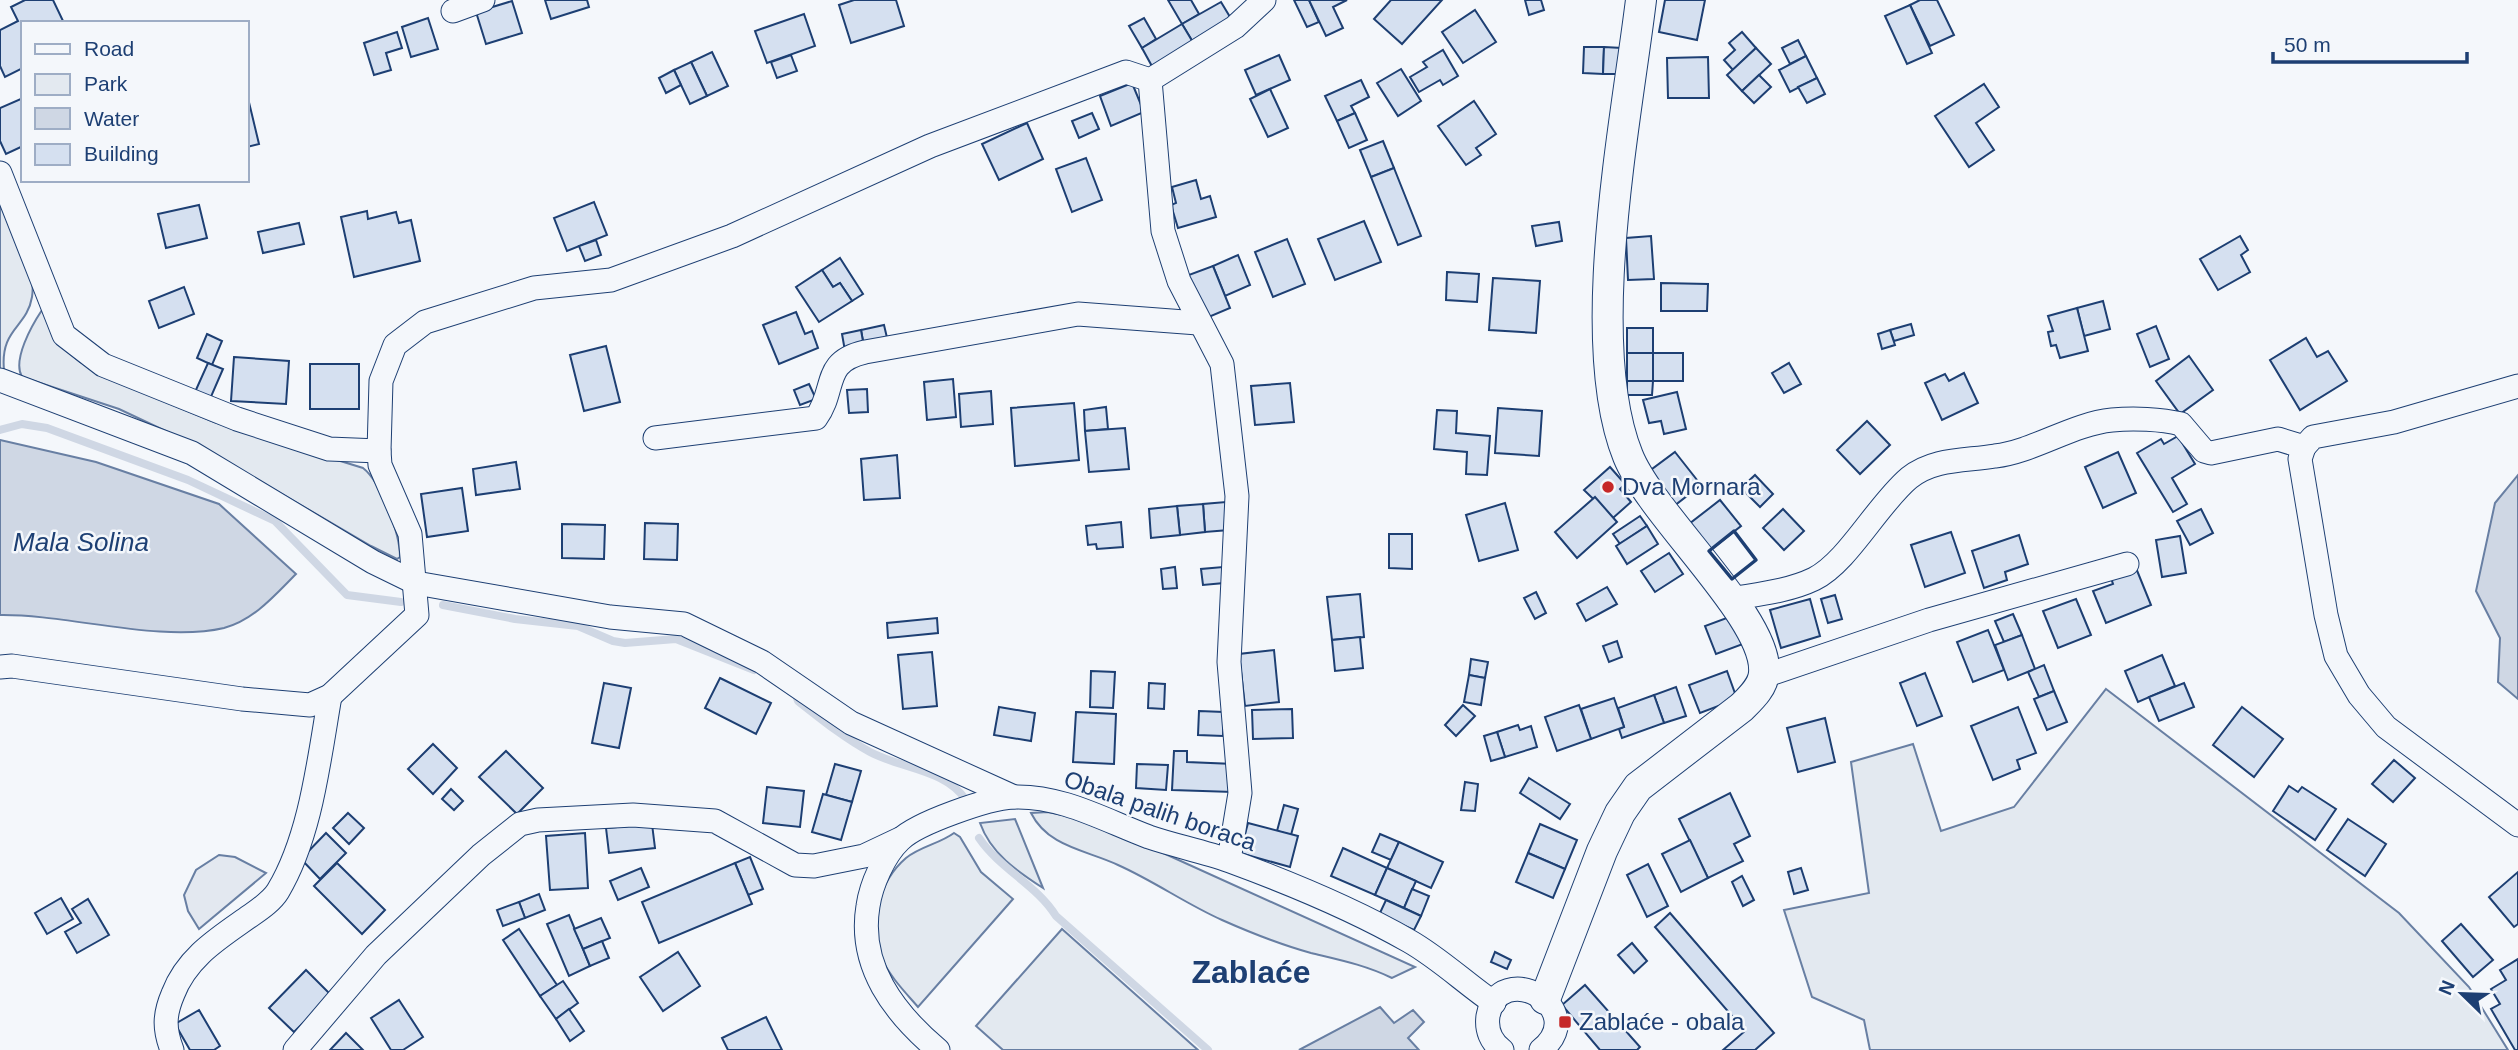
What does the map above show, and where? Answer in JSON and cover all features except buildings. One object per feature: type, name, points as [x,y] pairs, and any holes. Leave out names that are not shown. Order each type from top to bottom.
[{"type":"street","points":[[453,11],[483,0]]},
{"type":"street","points":[[1150,80],[1235,27],[1264,0]]},
{"type":"street","points":[[1545,999],[1602,851],[1620,813],[1638,788],[1749,701],[1764,676],[1764,659],[1758,643],[1731,598],[1657,508],[1628,457],[1615,414],[1609,308],[1612,247],[1641,0]]},
{"type":"street","points":[[0,667],[12,666],[94,676],[275,703],[310,705],[330,696],[417,615],[410,534],[380,465],[379,451],[381,381],[395,345],[425,322],[534,288],[611,280],[732,236],[930,146],[1126,72],[1150,80]]},
{"type":"street","points":[[1150,80],[1163,231],[1179,281],[1198,323],[1222,364],[1237,496],[1229,662],[1240,793],[1229,860]]},
{"type":"street","points":[[0,173],[52,311],[64,335],[86,353],[103,365],[237,419],[330,449],[379,451]]},
{"type":"street","points":[[655,438],[816,418],[823,408],[837,364],[846,356],[1078,314],[1198,323]]},
{"type":"street","points":[[0,380],[192,453],[373,562],[416,583],[610,617],[684,624],[762,662],[851,723],[1014,797]]},
{"type":"street","points":[[2518,386],[2394,422],[2313,437],[2304,447],[2300,459],[2326,615],[2336,656],[2359,695],[2386,727],[2518,825]]},
{"type":"street","points":[[1731,598],[1798,586],[1817,578],[1837,560],[1874,513],[1910,478],[1927,467],[1945,461],[1997,456],[2113,420],[2181,424],[2204,451],[2211,453],[2278,439],[2304,447]]},
{"type":"street","points":[[1764,676],[1929,620],[2127,564]]},
{"type":"street","points":[[172,1050],[164,1031],[167,1012],[179,979],[192,960],[277,894],[290,865],[313,796],[330,696]]},
{"type":"street","name":"Obala palih boraca","points":[[295,1050],[376,955],[481,855],[520,824],[538,820],[633,815],[715,821],[795,865],[814,866],[864,856],[984,802],[1014,797],[1062,802],[1150,837],[1229,860],[1354,913],[1406,939],[1494,1003]]},
{"type":"street","points":[[900,839],[880,871],[869,897],[864,930],[870,962],[880,985],[897,1008],[938,1050]]},
{"type":"street","points":[[1502,1050],[1492,1040],[1488,1018],[1494,1003],[1505,993],[1515,989],[1526,989],[1545,999],[1551,1007],[1555,1027],[1546,1048]]},
{"type":"green space","points":[[0,201],[27,260],[33,285],[25,316],[6,345],[4,370],[0,370]]},
{"type":"green space","points":[[42,310],[60,345],[80,362],[107,377],[214,422],[363,468],[383,496],[397,535],[400,557],[397,559],[371,546],[208,451],[119,409],[22,377],[21,352]]},
{"type":"green space","points":[[2106,689],[2399,913],[2469,987],[2508,1050],[1870,1050],[1864,1020],[1812,997],[1784,910],[1869,893],[1851,762],[1913,744],[1941,831],[2014,807]]},
{"type":"green space","points":[[1048,812],[1081,819],[1141,843],[1415,967],[1392,978],[1232,925],[1131,871],[1058,840],[1038,824],[1031,813]]},
{"type":"green space","points":[[1015,819],[1043,888],[998,853],[980,823]]},
{"type":"green space","points":[[954,833],[960,837],[981,872],[1013,899],[918,1007],[882,959],[876,933],[878,905],[889,879],[906,858]]},
{"type":"green space","points":[[1062,929],[1198,1050],[1003,1050],[976,1026]]},
{"type":"shaded area","points":[[219,855],[235,857],[266,873],[199,929],[188,911],[184,895],[196,870]]},
{"type":"water","name":"Mala Solina","points":[[0,440],[96,462],[219,504],[296,574],[263,606],[245,619],[224,628],[199,632],[143,630],[0,615]]},
{"type":"water","points":[[2518,475],[2518,699],[2498,682],[2500,638],[2476,591],[2495,503]]},
{"type":"water","points":[[1380,1007],[1394,1023],[1413,1010],[1424,1022],[1408,1038],[1419,1050],[1299,1050]]},
{"type":"waterway","points":[[0,430],[22,424],[47,428],[188,480],[275,521],[347,595],[401,602]]},
{"type":"waterway","points":[[443,605],[515,619],[578,626],[613,641],[625,643],[676,639],[754,670]]},
{"type":"waterway","points":[[794,690],[798,701],[851,741],[882,758],[947,782],[966,800]]},
{"type":"waterway","points":[[979,838],[998,859],[1039,895],[1056,916],[1208,1050]]},
{"type":"wall","points":[[1734,531],[1756,560],[1732,579],[1709,551],[1734,531]]},
{"type":"place","name":"Dva Mornara","points":[[1608,487]]},
{"type":"place","name":"Zablaće - obala","points":[[1565,1022]]},
{"type":"district","name":"Zablaće","points":[[1251,972]]}]
